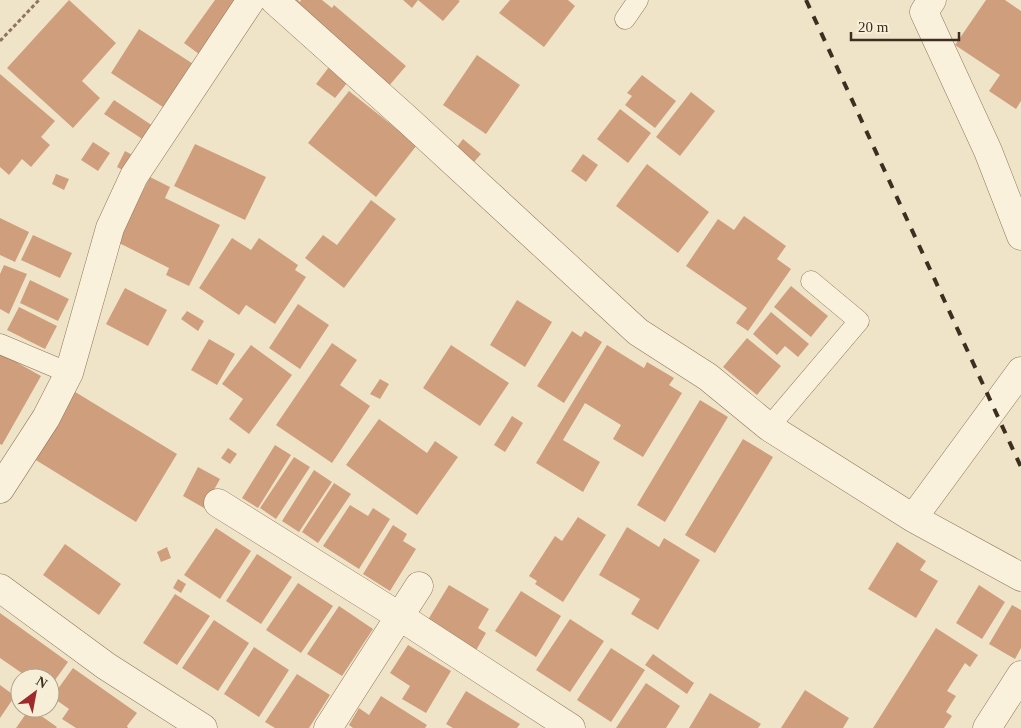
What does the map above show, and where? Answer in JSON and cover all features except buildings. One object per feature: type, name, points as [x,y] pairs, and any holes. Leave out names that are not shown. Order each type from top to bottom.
[{"type":"street","points":[[0,489],[46,418],[69,373],[110,228],[134,176],[251,0]]},
{"type":"street","points":[[274,0],[408,120],[638,332],[708,378],[769,427],[914,518],[1021,578]]},
{"type":"street","points":[[925,4],[988,151],[1021,236]]},
{"type":"street","points":[[914,518],[1021,371]]},
{"type":"street","points":[[218,503],[399,616],[556,724]]},
{"type":"street","points":[[328,728],[419,586]]},
{"type":"street","points":[[0,588],[106,666],[203,728]]},
{"type":"street","points":[[987,728],[1021,675]]},
{"type":"lane","points":[[625,19],[638,0]]},
{"type":"lane","points":[[769,427],[859,321],[811,281]]},
{"type":"lane","points":[[0,344],[69,373]]},
{"type":"path","points":[[0,41],[39,0]]},
{"type":"railway","points":[[806,0],[1021,467]]}]
